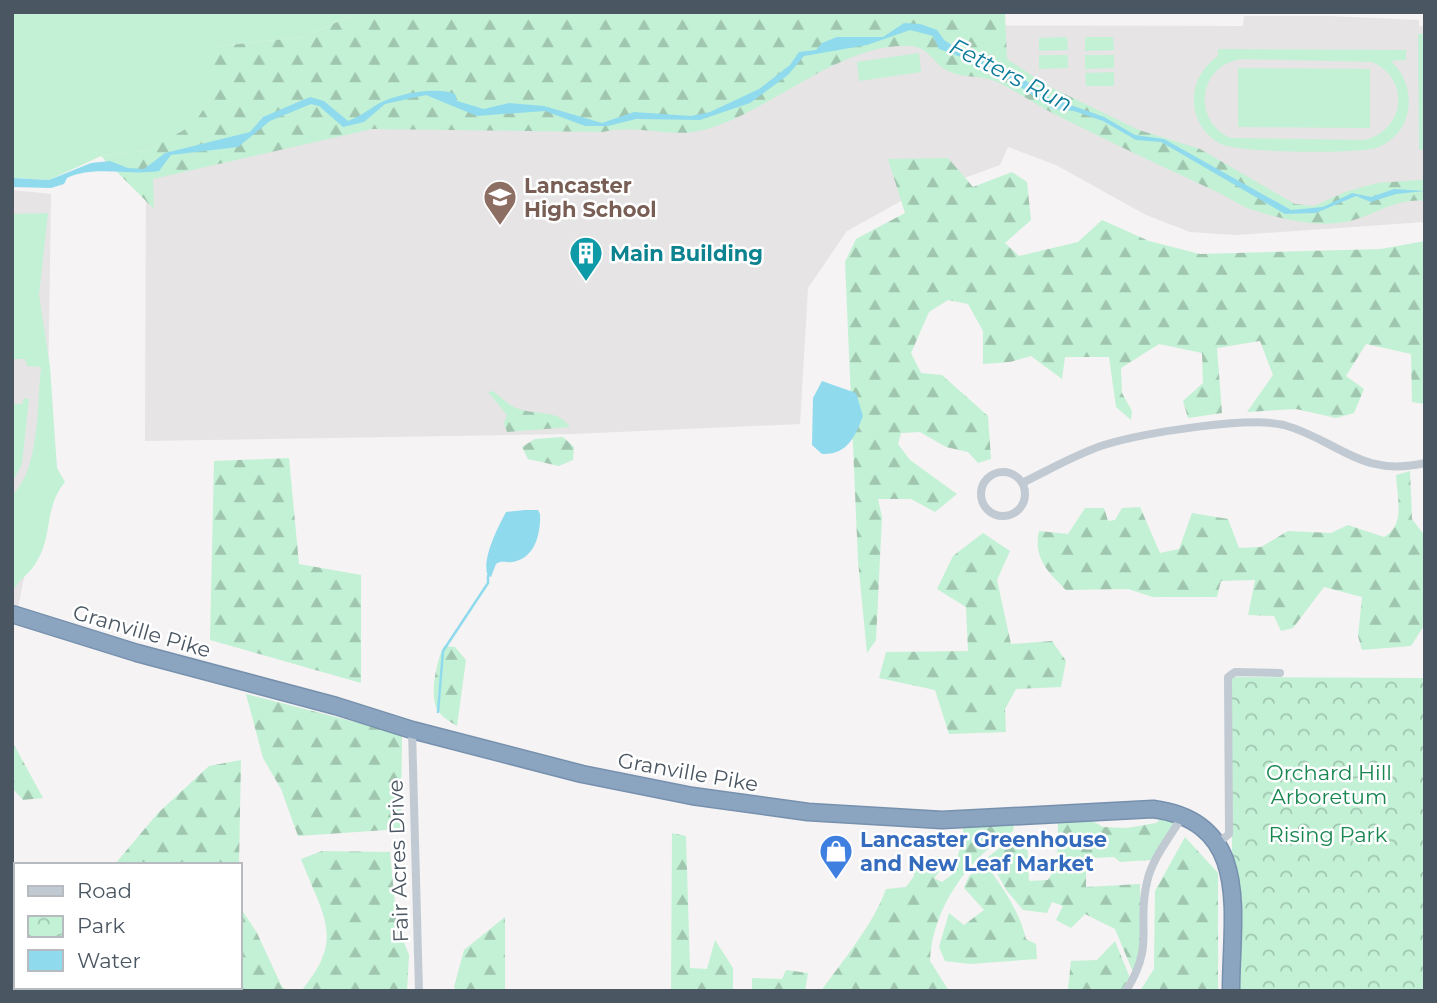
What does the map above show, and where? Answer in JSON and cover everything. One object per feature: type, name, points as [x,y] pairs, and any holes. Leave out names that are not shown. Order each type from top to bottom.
[{"type":"highway","name":"Granville Pike","points":[[12,614],[128,650],[336,706],[412,730],[619,782],[797,810],[942,820],[1153,809],[1183,815],[1203,825],[1219,843]]},
{"type":"highway","points":[[1219,843],[1230,882],[1230,991]]},
{"type":"street","points":[[1022,483],[1104,445],[1254,422],[1294,428],[1336,451],[1371,464],[1399,467],[1425,463]]},
{"type":"street","points":[[1008,473],[1022,483],[1024,500],[1014,513],[997,515],[984,505],[982,488],[992,475],[1008,473]]},
{"type":"street","points":[[1219,843],[1228,834],[1228,677],[1235,672],[1246,671],[1280,673]]},
{"type":"street","name":"Fair Acres Drive","points":[[412,730],[419,991]]},
{"type":"street","points":[[1126,991],[1139,971],[1146,943],[1145,898],[1150,869],[1183,815]]},
{"type":"shaded area","name":"Lancaster High School","points":[[1244,16],[1419,20],[1419,26],[1425,26],[1425,222],[1236,235],[1190,232],[1146,215],[1056,165],[1008,147],[1000,165],[901,201],[847,231],[808,288],[800,424],[572,434],[145,441],[146,171],[870,25],[1243,26]]},
{"type":"shaded area","points":[[12,190],[51,194],[47,462],[18,608],[12,606]]},
{"type":"green space","points":[[12,12],[360,12],[303,37],[211,47],[211,98],[193,126],[148,150],[101,156],[49,180],[12,178]]},
{"type":"green space","points":[[360,12],[1104,12],[1005,14],[1007,59],[1048,86],[1139,130],[1200,149],[1295,204],[1314,206],[1345,192],[1377,183],[1418,180],[1425,180],[1425,201],[1406,202],[1354,220],[1328,224],[1289,220],[1263,213],[1245,207],[1052,113],[995,81],[948,71],[922,49],[910,46],[884,48],[859,55],[807,79],[731,120],[694,132],[629,129],[603,132],[372,129],[153,179],[154,209],[101,156],[148,150],[193,125],[211,98],[211,47],[303,37]]},
{"type":"green space","points":[[1418,34],[1425,34],[1425,150],[1419,150]]},
{"type":"green space","points":[[1067,37],[1068,50],[1039,51],[1039,38]]},
{"type":"green space","points":[[1085,37],[1113,37],[1114,50],[1085,51]]},
{"type":"green space","points":[[1218,49],[1406,50],[1406,60],[1391,61],[1406,83],[1408,109],[1405,121],[1399,132],[1389,141],[1376,148],[1364,150],[1272,151],[1221,144],[1202,126],[1194,101],[1200,76],[1218,56]],"holes":[[[1244,59],[1372,62],[1393,80],[1398,103],[1389,126],[1365,140],[1231,138],[1218,130],[1209,119],[1205,106],[1205,93],[1217,70]]]},
{"type":"green space","points":[[919,53],[921,72],[859,81],[857,62]]},
{"type":"green space","points":[[1039,55],[1068,55],[1068,68],[1039,69]]},
{"type":"green space","points":[[1085,55],[1114,55],[1114,68],[1085,69]]},
{"type":"green space","points":[[1238,68],[1370,69],[1370,128],[1238,127]]},
{"type":"green space","points":[[1114,72],[1114,86],[1086,86],[1085,73]]},
{"type":"green space","points":[[948,158],[973,187],[1012,172],[1027,182],[1031,220],[1005,243],[1019,256],[1078,242],[1102,220],[1149,241],[1200,254],[1381,249],[1425,241],[1425,404],[1412,402],[1411,354],[1366,344],[1346,376],[1364,389],[1354,413],[1336,418],[1296,409],[1247,412],[1273,375],[1260,341],[1217,348],[1222,413],[1188,418],[1183,401],[1203,383],[1202,353],[1159,344],[1121,368],[1122,393],[1132,411],[1131,420],[1116,407],[1109,357],[1065,357],[1062,379],[1031,356],[1010,362],[983,364],[983,331],[968,304],[948,300],[929,312],[911,353],[921,373],[942,375],[988,416],[991,459],[978,463],[968,452],[946,447],[920,432],[901,433],[898,444],[910,460],[957,494],[935,512],[911,499],[878,499],[882,517],[876,640],[867,653],[858,561],[845,262],[856,239],[905,213],[888,159]]},
{"type":"green space","points":[[48,213],[39,295],[50,367],[57,468],[65,482],[54,501],[42,551],[12,592],[12,495],[28,470],[36,436],[41,367],[27,366],[25,359],[12,359],[12,214]]},
{"type":"green space","points":[[493,391],[513,407],[559,417],[570,427],[507,432],[504,423],[507,415],[488,392]]},
{"type":"green space","points":[[24,398],[29,399],[22,464],[12,483],[12,404],[22,404]]},
{"type":"green space","points":[[563,437],[574,447],[573,460],[559,466],[528,459],[522,447],[535,439]]},
{"type":"green space","points":[[289,458],[299,564],[361,575],[361,683],[210,640],[214,461]]},
{"type":"green space","points":[[1410,471],[1412,519],[1425,536],[1425,624],[1411,646],[1362,650],[1358,636],[1362,597],[1324,587],[1293,628],[1281,631],[1274,616],[1248,615],[1255,580],[1221,581],[1217,597],[1153,597],[1128,589],[1066,590],[1048,571],[1038,549],[1039,531],[1068,534],[1085,508],[1104,508],[1108,521],[1115,520],[1122,508],[1140,507],[1160,553],[1179,549],[1192,513],[1228,519],[1239,548],[1261,547],[1288,531],[1331,533],[1348,525],[1384,537],[1391,532],[1398,518],[1396,475]]},
{"type":"green space","points":[[983,533],[1010,551],[997,580],[1011,644],[1052,641],[1066,661],[1061,687],[1016,689],[1005,709],[1006,732],[949,734],[935,690],[879,678],[886,652],[968,651],[966,607],[937,589],[953,556]]},
{"type":"green space","points":[[444,646],[455,647],[466,660],[457,726],[440,713],[434,701],[435,676]]},
{"type":"green space","name":"Rising Park","points":[[1232,677],[1425,678],[1425,991],[1232,991]]},
{"type":"green space","points":[[246,694],[402,734],[401,829],[298,836],[281,789],[263,758]]},
{"type":"green space","points":[[12,741],[43,798],[23,800],[12,788]]},
{"type":"green space","points":[[241,760],[239,863],[116,863],[158,813],[209,766]]},
{"type":"green space","points":[[1164,816],[1176,822],[1151,860],[1120,862],[1114,857],[1093,858],[1086,866],[1086,887],[1140,884],[1141,955],[1133,972],[1115,929],[1085,914],[1071,928],[1056,920],[1063,906],[1052,902],[1047,913],[1023,910],[1007,891],[988,857],[1005,844],[1027,838],[1029,881],[1048,880],[1057,864],[1058,821],[1089,819],[1103,827],[1127,828],[1156,823]]},
{"type":"green space","points":[[1014,825],[1013,831],[982,855],[968,870],[946,903],[938,922],[930,961],[949,991],[821,991],[866,929],[886,889],[906,887],[914,876],[913,866],[938,856],[945,865],[934,878],[942,882],[953,874],[963,826]]},
{"type":"green space","points":[[672,833],[686,836],[690,968],[707,969],[715,940],[733,968],[733,991],[671,991]]},
{"type":"green space","points":[[1185,837],[1218,873],[1218,991],[1140,991],[1154,969],[1155,891]]},
{"type":"green space","points":[[322,851],[390,852],[397,925],[409,955],[407,991],[301,991],[315,972],[327,941],[323,912],[301,859]]},
{"type":"green space","points":[[985,863],[1015,909],[1026,939],[1036,944],[1037,959],[970,964],[945,961],[939,947],[949,913],[964,925],[984,910],[964,888],[969,876]]},
{"type":"green space","points":[[242,910],[257,933],[282,987],[289,991],[182,991],[242,989]]},
{"type":"green space","points":[[12,917],[14,989],[12,991]]},
{"type":"green space","points":[[505,917],[505,991],[457,991],[454,987],[464,950]]},
{"type":"green space","points":[[1115,941],[1130,978],[1121,991],[1068,989],[1071,961],[1097,960]]},
{"type":"green space","points":[[786,970],[808,973],[805,991],[752,991],[752,978],[782,979]]},
{"type":"water","name":"Fetters Run","points":[[904,23],[920,24],[937,30],[944,40],[964,53],[1016,73],[1046,96],[1104,117],[1135,135],[1164,139],[1291,210],[1323,207],[1352,193],[1371,197],[1394,189],[1425,191],[1396,194],[1371,202],[1356,196],[1316,213],[1285,214],[1161,142],[1136,140],[1103,121],[1074,111],[1053,109],[994,69],[939,49],[933,36],[910,30],[867,45],[804,56],[788,75],[750,103],[700,120],[636,119],[608,126],[585,126],[545,111],[477,116],[426,95],[385,104],[364,122],[343,127],[319,106],[311,104],[270,121],[238,147],[171,155],[159,171],[89,172],[67,178],[64,184],[51,188],[12,187],[12,178],[49,180],[91,163],[110,161],[128,168],[144,169],[165,153],[250,132],[263,117],[310,97],[324,101],[348,121],[395,97],[438,91],[455,94],[457,101],[484,109],[509,103],[544,106],[602,123],[634,112],[691,116],[710,112],[759,89],[790,65],[799,52],[816,50],[822,43],[837,37],[883,37]]},
{"type":"water","points":[[822,381],[856,393],[863,416],[849,443],[831,454],[822,454],[812,445],[813,398]]},
{"type":"water","points":[[538,510],[540,514],[535,544],[520,560],[496,564],[491,577],[488,576],[486,569],[489,553],[506,512]]},
{"type":"waterway","points":[[438,712],[443,651],[488,583],[488,576]]},
{"type":"place","name":"Lancaster High School","points":[[500,227]]},
{"type":"place","name":"Main Building","points":[[586,283]]},
{"type":"place","name":"Lancaster Greenhouse and New Leaf Market","points":[[836,881]]},
{"type":"park label","name":"Orchard Hill Arboretum","points":[[1329,784]]}]
